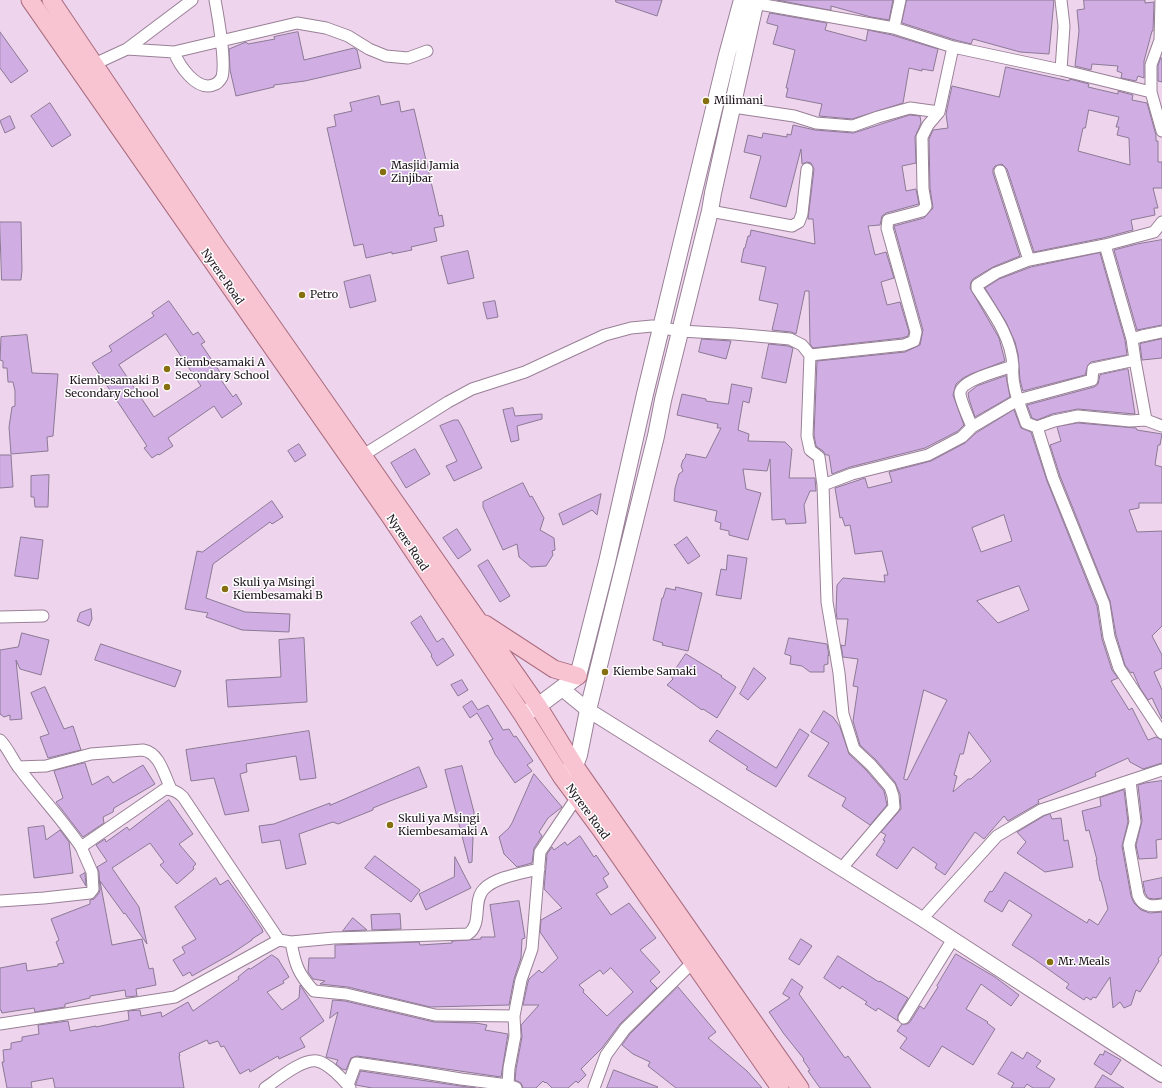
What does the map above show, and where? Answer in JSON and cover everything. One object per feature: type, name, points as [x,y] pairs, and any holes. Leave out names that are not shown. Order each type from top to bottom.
[{"type":"main road","name":"Nyrere Road","points":[[30,0],[79,72],[358,459],[477,619],[538,706],[568,771],[577,797],[780,1088]]},
{"type":"main road","name":"Nyrere Road","points":[[51,0],[358,459],[389,515],[522,714],[568,771],[800,1088]]},
{"type":"main road","points":[[568,771],[579,755],[588,710],[624,568],[656,436],[663,400],[710,211],[733,106],[749,1]]},
{"type":"main road","points":[[522,714],[538,706],[578,676],[607,562],[645,394],[695,188],[749,1]]},
{"type":"main road","points":[[695,188],[713,193]]},
{"type":"main road","points":[[672,286],[691,291]]},
{"type":"main road","points":[[638,430],[656,436]]},
{"type":"main road","points":[[607,562],[624,568]]},
{"type":"main road","points":[[477,619],[554,669],[578,676]]},
{"type":"street","points":[[79,72],[127,49],[192,0]]},
{"type":"street","points":[[174,52],[178,61],[199,84],[206,87],[218,83],[223,73],[221,41],[215,0]]},
{"type":"street","points":[[894,28],[900,0]]},
{"type":"street","points":[[1061,0],[1064,26],[1061,70]]},
{"type":"street","points":[[1161,0],[1160,40],[1158,56],[1152,65],[1151,92],[1162,131]]},
{"type":"street","points":[[749,1],[894,28],[953,47],[1061,70],[1151,92]]},
{"type":"street","points":[[127,49],[174,52],[297,23],[326,28],[348,36],[369,49],[386,56],[408,58],[427,51]]},
{"type":"street","points":[[810,355],[904,345],[914,341],[916,332],[887,224],[888,220],[922,212],[926,206],[923,189],[922,137],[928,125],[939,112],[953,47]]},
{"type":"street","points":[[733,106],[794,116],[816,123],[853,126],[910,108],[939,112]]},
{"type":"street","points":[[710,211],[792,226],[799,222],[807,169]]},
{"type":"street","points":[[1000,171],[1029,260]]},
{"type":"street","points":[[1162,222],[1154,232],[1105,245],[1029,260],[996,273],[977,285],[977,288],[1004,331],[1012,352],[1014,366],[1013,380],[1026,423],[1037,427],[1054,421],[1078,416],[1130,421],[1146,420],[1162,426]]},
{"type":"street","points":[[1105,245],[1132,340],[1146,420]]},
{"type":"street","points":[[358,459],[448,402],[472,389],[525,372],[609,334],[638,327],[662,327],[680,331],[790,339],[802,345],[810,355],[807,436],[810,450],[819,457],[823,485],[827,602],[839,673],[843,714],[854,749],[872,765],[890,786],[894,807],[841,869]]},
{"type":"street","points":[[1132,340],[1142,336],[1162,332]]},
{"type":"street","points":[[823,485],[852,474],[928,455],[962,437],[972,427],[1018,400],[1092,380],[1093,369],[1135,360]]},
{"type":"street","points":[[972,427],[960,393],[962,387],[969,381],[1014,366]]},
{"type":"street","points":[[1037,427],[1053,478],[1104,604],[1109,636],[1120,668],[1162,733]]},
{"type":"street","points":[[0,618],[43,616]]},
{"type":"street","points":[[561,688],[588,710],[841,869],[922,918],[1162,1075]]},
{"type":"street","points":[[0,740],[5,745],[18,767],[68,827],[81,846],[92,872],[93,890],[90,893],[0,901]]},
{"type":"street","points":[[18,767],[46,766],[91,754],[143,750],[150,752],[155,756],[171,789]]},
{"type":"street","points":[[922,918],[997,836],[1041,810],[1162,770]]},
{"type":"street","points":[[1130,781],[1134,822],[1129,845],[1138,895],[1141,901],[1147,905],[1162,905]]},
{"type":"street","points":[[81,846],[165,789],[171,789],[178,792],[183,797],[279,940]]},
{"type":"street","points":[[265,1088],[303,1064],[317,1061],[332,1069],[349,1087],[356,1064],[512,1087],[508,1068],[515,1036],[514,1016],[521,980],[532,949],[540,852],[577,797]]},
{"type":"street","points":[[0,1024],[175,997],[279,940],[291,942],[334,938],[468,934],[472,932],[475,926],[480,894],[484,889],[490,884],[539,869]]},
{"type":"street","points":[[904,1018],[953,939]]},
{"type":"street","points":[[291,942],[295,964],[304,981],[314,991],[346,994],[435,1015],[514,1016]]},
{"type":"street","points":[[594,1088],[606,1055],[625,1030],[693,962]]},
{"type":"building","points":[[616,0],[662,0],[657,16],[616,2]]},
{"type":"building","points":[[777,0],[893,0],[889,20],[871,17],[831,6],[831,10]]},
{"type":"building","points":[[907,0],[1054,0],[1049,54],[1020,52],[973,39],[971,44],[902,23]]},
{"type":"building","points":[[1084,0],[1145,0],[1145,3],[1154,2],[1153,31],[1144,61],[1144,78],[1138,76],[1136,81],[1121,78],[1122,73],[1117,71],[1118,66],[1092,64],[1091,70],[1075,66],[1079,31],[1077,10],[1084,9]]},
{"type":"building","points":[[770,13],[827,23],[825,30],[866,41],[868,30],[892,35],[938,49],[933,71],[922,69],[922,71],[909,68],[903,103],[852,119],[819,116],[822,104],[786,97],[788,88],[786,88],[795,50],[773,44],[778,26],[767,23]]},
{"type":"building","points":[[0,32],[28,71],[11,83],[0,68]]},
{"type":"building","points":[[298,32],[304,60],[354,48],[357,50],[361,68],[305,81],[274,85],[274,87],[236,96],[230,70],[229,49],[246,42],[248,44],[275,39],[274,37]]},
{"type":"building","points":[[1161,58],[1162,82],[1158,81],[1158,66]]},
{"type":"building","points":[[1006,67],[1069,81],[1070,79],[1089,84],[1088,87],[1118,94],[1118,91],[1133,95],[1132,100],[1147,103],[1156,135],[1156,141],[1158,141],[1158,162],[1162,162],[1162,188],[1153,188],[1158,208],[1154,208],[1155,215],[1131,220],[1133,230],[1103,238],[1034,252],[1007,169],[1002,164],[995,166],[993,173],[1020,256],[993,267],[973,279],[970,288],[999,338],[1005,361],[971,374],[956,384],[953,395],[964,425],[958,431],[925,448],[850,467],[832,474],[829,455],[826,455],[816,446],[814,435],[817,361],[905,352],[920,345],[923,330],[894,226],[924,218],[933,208],[930,188],[929,139],[933,130],[948,128],[946,114],[952,86],[999,97]],"holes":[[[1089,110],[1119,117],[1116,127],[1119,127],[1117,135],[1129,138],[1130,165],[1078,151]]]},
{"type":"building","name":"Masjid Jamia Zinjibar","points":[[379,96],[381,105],[399,101],[401,112],[414,109],[439,216],[442,215],[444,226],[434,228],[437,241],[411,247],[412,250],[392,254],[392,252],[366,258],[363,244],[354,246],[327,128],[336,126],[334,115],[352,111],[350,103]]},
{"type":"building","points":[[50,103],[71,135],[52,147],[31,116]]},
{"type":"building","points":[[910,115],[920,116],[921,123],[915,137],[916,163],[902,166],[906,191],[916,189],[919,204],[886,213],[882,216],[880,225],[868,226],[875,255],[886,252],[894,278],[881,282],[887,305],[900,302],[909,332],[908,336],[902,338],[813,348],[810,344],[809,291],[805,291],[796,334],[772,330],[778,304],[759,300],[766,267],[741,262],[744,248],[748,236],[750,236],[751,230],[815,244],[813,219],[808,219],[814,169],[811,163],[807,162],[802,164],[801,149],[786,207],[750,198],[761,156],[744,152],[748,135],[762,138],[763,133],[787,137],[787,134],[791,135],[793,125],[815,130],[853,133]]},
{"type":"building","points":[[10,116],[15,128],[5,133],[0,121]]},
{"type":"building","points":[[0,222],[21,222],[21,280],[2,280]]},
{"type":"building","points":[[1162,240],[1162,325],[1137,330],[1114,250]]},
{"type":"building","points":[[468,251],[474,278],[448,284],[441,257]]},
{"type":"building","points":[[1100,253],[1125,340],[1127,355],[1091,362],[1088,365],[1085,375],[1023,391],[1015,342],[1006,322],[985,288],[999,279],[1031,267]]},
{"type":"building","points":[[370,275],[376,301],[350,308],[344,282]]},
{"type":"building","points":[[169,301],[193,335],[198,332],[205,342],[201,344],[224,378],[221,380],[233,397],[236,394],[242,404],[222,418],[214,406],[168,438],[173,446],[152,458],[144,448],[147,446],[92,363],[112,351],[109,346],[154,316],[152,313]],"holes":[[[166,334],[201,386],[154,417],[119,365]]]},
{"type":"building","points":[[495,301],[498,317],[487,319],[483,303]]},
{"type":"building","points":[[27,335],[32,373],[58,374],[53,436],[47,437],[48,451],[11,454],[9,427],[12,407],[15,406],[15,391],[13,382],[8,382],[7,368],[3,368],[3,361],[0,360],[1,337]]},
{"type":"building","points":[[702,339],[731,341],[726,359],[699,352]]},
{"type":"building","points":[[1162,339],[1162,358],[1142,360],[1140,344]]},
{"type":"building","points":[[769,344],[793,348],[786,383],[762,378]]},
{"type":"building","points":[[1128,369],[1135,414],[1078,409],[1052,414],[1037,420],[1032,418],[1027,405],[1094,387],[1098,384],[1100,375]]},
{"type":"building","points":[[1006,376],[1010,397],[975,417],[968,393],[977,386]]},
{"type":"building","points":[[732,384],[752,388],[749,403],[743,401],[738,430],[749,434],[748,441],[785,442],[792,449],[789,478],[815,478],[816,491],[810,491],[804,505],[806,523],[786,524],[785,519],[772,520],[770,459],[767,471],[743,469],[746,489],[761,493],[748,540],[729,535],[729,531],[720,529],[721,523],[715,521],[717,511],[674,501],[675,488],[679,474],[683,471],[681,466],[686,454],[706,458],[721,428],[717,428],[718,424],[677,415],[682,394],[706,399],[706,401],[728,404]]},
{"type":"building","points":[[513,408],[515,416],[542,414],[542,419],[517,426],[519,440],[511,442],[503,410]]},
{"type":"building","points":[[1014,410],[1021,428],[1031,432],[1047,481],[1097,606],[1102,639],[1112,670],[1118,678],[1111,681],[1129,710],[1132,708],[1148,740],[1156,737],[1162,740],[1162,763],[1143,769],[1130,762],[1128,758],[1095,773],[1096,776],[1038,800],[1039,803],[1008,821],[1004,816],[984,839],[975,832],[945,875],[935,868],[937,864],[913,847],[897,869],[876,855],[885,841],[883,840],[886,835],[881,832],[901,809],[900,794],[895,782],[876,760],[860,745],[853,721],[858,687],[853,686],[858,659],[843,657],[841,645],[845,646],[848,619],[837,619],[836,611],[837,585],[843,578],[885,582],[884,575],[888,575],[882,551],[855,554],[850,525],[845,526],[842,517],[840,518],[835,488],[865,478],[868,488],[892,482],[889,472],[931,461],[965,443],[976,433]],"holes":[[[1004,515],[1012,541],[981,552],[972,528]],[[1019,586],[1029,610],[998,623],[977,601]],[[924,690],[947,700],[907,780],[904,779]],[[969,732],[991,761],[971,779],[968,779],[953,792],[957,776],[954,775],[960,754],[963,754]]]},
{"type":"building","points":[[454,420],[458,420],[482,468],[454,481],[446,466],[457,461],[440,426]]},
{"type":"building","points":[[1078,423],[1136,428],[1137,430],[1162,434],[1160,445],[1158,445],[1155,465],[1162,467],[1162,503],[1139,503],[1139,508],[1129,510],[1137,532],[1162,531],[1162,626],[1152,636],[1162,655],[1162,668],[1154,672],[1162,690],[1162,719],[1152,698],[1148,700],[1140,688],[1133,672],[1131,673],[1125,665],[1116,635],[1110,601],[1060,476],[1050,445],[1061,441],[1057,427]]},
{"type":"building","points":[[299,444],[306,455],[295,462],[288,451]]},
{"type":"building","points":[[415,449],[430,474],[406,488],[391,463]]},
{"type":"building","points":[[0,455],[11,455],[13,487],[0,488]]},
{"type":"building","points":[[49,475],[48,507],[35,507],[34,497],[31,497],[31,476]]},
{"type":"building","points":[[523,483],[530,497],[532,496],[544,518],[540,530],[554,538],[555,550],[552,551],[553,555],[546,566],[531,567],[519,557],[517,544],[503,550],[483,507],[483,502]]},
{"type":"building","points":[[601,494],[597,515],[592,510],[563,525],[559,514]]},
{"type":"building","points":[[272,501],[283,517],[272,524],[270,522],[213,564],[206,598],[245,612],[290,614],[289,632],[242,630],[206,617],[208,613],[185,609],[197,551],[202,552]]},
{"type":"building","points":[[457,529],[471,550],[458,559],[443,538]]},
{"type":"building","points":[[21,537],[43,540],[38,579],[15,576]]},
{"type":"building","points":[[687,537],[700,556],[688,564],[674,544],[675,545]]},
{"type":"building","points":[[728,555],[747,558],[741,599],[716,595],[721,569],[726,570]]},
{"type":"building","points":[[488,560],[510,596],[500,602],[478,566]]},
{"type":"building","points":[[676,587],[702,593],[688,651],[662,645],[663,643],[653,640],[662,598],[666,588],[675,590]]},
{"type":"building","points":[[91,609],[92,619],[89,626],[77,621],[80,613]]},
{"type":"building","points":[[421,616],[437,642],[443,638],[454,655],[437,666],[431,656],[432,655],[411,623]]},
{"type":"building","points":[[22,633],[49,640],[41,675],[20,669],[16,660],[22,719],[10,720],[10,715],[4,717],[0,714],[0,650],[18,647]]},
{"type":"building","points":[[304,638],[307,702],[228,707],[226,680],[281,677],[279,640]]},
{"type":"building","points":[[789,638],[827,644],[829,656],[828,655],[828,664],[824,665],[824,672],[810,672],[802,666],[790,664],[791,656],[785,654]]},
{"type":"building","points":[[101,644],[181,671],[175,687],[95,660]]},
{"type":"building","points":[[686,654],[722,676],[721,677],[736,687],[717,718],[703,709],[702,710],[667,685],[673,679],[671,676]]},
{"type":"building","points":[[754,668],[766,678],[748,700],[740,694]]},
{"type":"building","points":[[462,680],[468,690],[458,696],[451,685]]},
{"type":"building","points":[[45,687],[64,729],[73,726],[81,750],[48,758],[40,737],[49,734],[31,693]]},
{"type":"building","points":[[472,701],[478,710],[488,705],[503,730],[509,729],[514,737],[516,736],[533,761],[527,765],[532,771],[515,783],[495,754],[489,741],[493,739],[477,713],[470,718],[463,707]]},
{"type":"building","points":[[824,711],[833,717],[840,727],[849,754],[866,770],[884,791],[887,805],[870,825],[842,806],[846,798],[808,776],[829,743],[811,732]]},
{"type":"building","points":[[800,729],[809,735],[776,787],[746,769],[748,767],[709,741],[717,730],[776,768]]},
{"type":"building","points":[[309,731],[316,778],[300,780],[296,756],[246,764],[247,772],[240,774],[249,811],[225,815],[214,778],[191,781],[186,750]]},
{"type":"building","points":[[85,763],[92,785],[108,776],[113,783],[143,765],[155,784],[114,808],[113,812],[103,817],[104,823],[83,837],[56,802],[63,798],[54,771]]},
{"type":"building","points":[[462,766],[474,812],[472,862],[469,863],[445,770]]},
{"type":"building","points":[[419,767],[427,787],[373,808],[373,810],[338,824],[333,822],[299,834],[306,864],[286,869],[280,840],[262,843],[259,826],[274,824],[330,803],[330,805]]},
{"type":"building","points":[[534,774],[562,807],[548,818],[539,832],[542,836],[534,848],[532,863],[517,867],[504,854],[499,837],[509,828],[512,823]]},
{"type":"building","points":[[1162,781],[1162,839],[1156,840],[1157,858],[1139,859],[1136,845],[1142,821],[1138,785]]},
{"type":"building","points":[[1124,790],[1128,822],[1122,846],[1131,896],[1134,903],[1141,910],[1150,913],[1162,912],[1162,954],[1140,992],[1136,990],[1131,1005],[1124,1008],[1120,1002],[1113,1008],[1110,977],[1096,998],[1093,997],[1091,1000],[1086,997],[1084,1000],[1066,988],[1069,984],[1012,945],[1032,915],[1009,900],[1002,912],[984,901],[990,891],[992,892],[1005,872],[1087,923],[1089,919],[1098,925],[1108,909],[1100,881],[1097,860],[1089,830],[1086,831],[1082,811],[1101,806],[1100,798]]},
{"type":"building","points":[[169,800],[193,834],[179,844],[196,864],[193,867],[194,869],[177,884],[160,865],[164,862],[150,843],[112,868],[139,907],[147,944],[100,881],[112,945],[142,939],[149,969],[153,968],[156,985],[136,989],[137,996],[126,997],[125,990],[90,996],[90,998],[65,1004],[65,1007],[35,1012],[34,1008],[2,1013],[0,1010],[0,968],[26,963],[27,971],[58,966],[58,964],[64,963],[56,942],[59,940],[51,919],[90,904],[90,900],[94,899],[99,893],[99,872],[97,867],[107,861],[96,845],[105,839],[106,842],[127,827],[129,830]]},
{"type":"building","points":[[1050,814],[1052,819],[1061,818],[1064,841],[1068,840],[1073,867],[1045,872],[1017,853],[1026,842],[1017,832]]},
{"type":"building","points":[[44,826],[46,840],[60,830],[69,842],[73,873],[34,878],[28,828]]},
{"type":"building","points":[[580,836],[594,857],[596,855],[609,874],[603,878],[608,887],[596,894],[611,915],[629,903],[656,938],[640,950],[660,972],[650,981],[657,988],[620,1024],[602,1048],[581,1069],[586,1075],[578,1083],[576,1081],[568,1088],[552,1088],[543,1081],[536,1088],[523,1088],[521,1083],[515,1080],[522,1037],[521,1025],[539,1005],[523,1005],[528,982],[529,979],[539,970],[542,973],[558,958],[540,932],[541,920],[562,908],[544,889],[547,854],[552,847],[554,850],[565,842],[567,845]],"holes":[[[611,968],[633,992],[607,1016],[583,992],[584,990],[579,985],[600,970],[603,974]]]},
{"type":"building","points":[[375,856],[420,890],[411,902],[365,868]]},
{"type":"building","points":[[455,857],[471,888],[426,910],[419,894],[454,877]]},
{"type":"building","points":[[85,874],[86,886],[80,876]]},
{"type":"building","points":[[216,878],[220,885],[228,880],[263,932],[231,954],[192,976],[190,972],[183,976],[173,960],[185,953],[182,947],[196,939],[175,907]]},
{"type":"building","points":[[1162,878],[1162,898],[1148,898],[1145,893],[1143,882]]},
{"type":"building","points":[[519,901],[525,938],[522,939],[521,958],[514,979],[509,1005],[430,1007],[348,987],[320,984],[325,981],[313,979],[308,972],[309,958],[335,958],[335,945],[419,942],[420,945],[452,943],[452,941],[481,939],[481,937],[495,937],[490,905]]},
{"type":"building","points":[[400,914],[401,929],[372,930],[371,915]]},
{"type":"building","points":[[353,918],[367,930],[343,931]]},
{"type":"building","points":[[801,939],[812,946],[799,965],[789,959]]},
{"type":"building","points":[[956,954],[995,977],[1019,995],[1011,1006],[981,984],[966,1009],[988,1022],[987,1023],[995,1029],[973,1065],[942,1046],[929,1067],[900,1048],[907,1038],[897,1031],[902,1024],[907,1024],[910,1022],[920,1006],[924,1009]]},
{"type":"building","points":[[272,955],[278,959],[289,977],[283,981],[284,983],[267,992],[282,1010],[299,998],[300,985],[324,1021],[300,1038],[305,1047],[279,1059],[278,1056],[250,1072],[249,1069],[240,1074],[224,1046],[221,1047],[218,1041],[209,1044],[207,1040],[179,1053],[184,1088],[55,1088],[53,1078],[31,1082],[32,1088],[7,1088],[2,1062],[4,1062],[3,1050],[11,1049],[11,1043],[22,1041],[22,1037],[39,1034],[38,1025],[68,1021],[70,1031],[129,1020],[128,1011],[140,1010],[141,1016],[161,1012],[162,1017],[188,1002],[193,1011],[239,979],[238,977],[249,968],[250,969]]},
{"type":"building","points":[[838,956],[879,982],[880,981],[908,998],[898,1015],[898,1021],[878,1008],[876,1011],[865,1004],[867,1002],[842,986],[840,989],[824,978]]},
{"type":"building","points":[[792,979],[803,987],[799,994],[845,1058],[848,1056],[871,1088],[820,1088],[808,1071],[810,1070],[803,1060],[804,1059],[769,1012],[790,998],[783,994]]},
{"type":"building","points":[[678,987],[716,1032],[708,1038],[747,1071],[762,1088],[676,1088],[648,1066],[650,1062],[633,1054],[622,1045],[630,1034]]},
{"type":"building","points":[[333,1000],[345,1001],[434,1022],[476,1023],[487,1025],[485,1030],[508,1034],[501,1077],[357,1056],[351,1058],[346,1070],[342,1069],[336,1064],[338,1060],[326,1057],[338,1012],[330,1018]]},
{"type":"building","points":[[1105,1051],[1121,1060],[1111,1075],[1094,1064],[1100,1054],[1103,1055]]},
{"type":"building","points":[[1012,1052],[1023,1059],[1027,1052],[1041,1061],[1036,1067],[1055,1079],[1049,1088],[1033,1088],[1027,1084],[1024,1088],[1011,1088],[1014,1083],[998,1074]]},
{"type":"building","points":[[614,1070],[658,1087],[607,1088]]},
{"type":"building","points":[[361,1071],[476,1088],[372,1088],[356,1085]]},
{"type":"building","points":[[1103,1075],[1124,1088],[1095,1088]]},
{"type":"place","name":"Milimani","points":[[706,101]]},
{"type":"place","name":"Masjid Jamia Zinjibar","points":[[383,172]]},
{"type":"place","name":"Petro","points":[[302,295]]},
{"type":"place","name":"Kiembesamaki A Secondary School","points":[[167,369]]},
{"type":"place","name":"Kiembesamaki B Secondary School","points":[[167,387]]},
{"type":"place","name":"Skuli ya Msingi Kiembesamaki B","points":[[225,589]]},
{"type":"place","name":"Kiembe Samaki","points":[[605,672]]},
{"type":"place","name":"Skuli ya Msingi Kiembesamaki A","points":[[390,825]]},
{"type":"place","name":"Mr. Meals","points":[[1050,962]]}]
